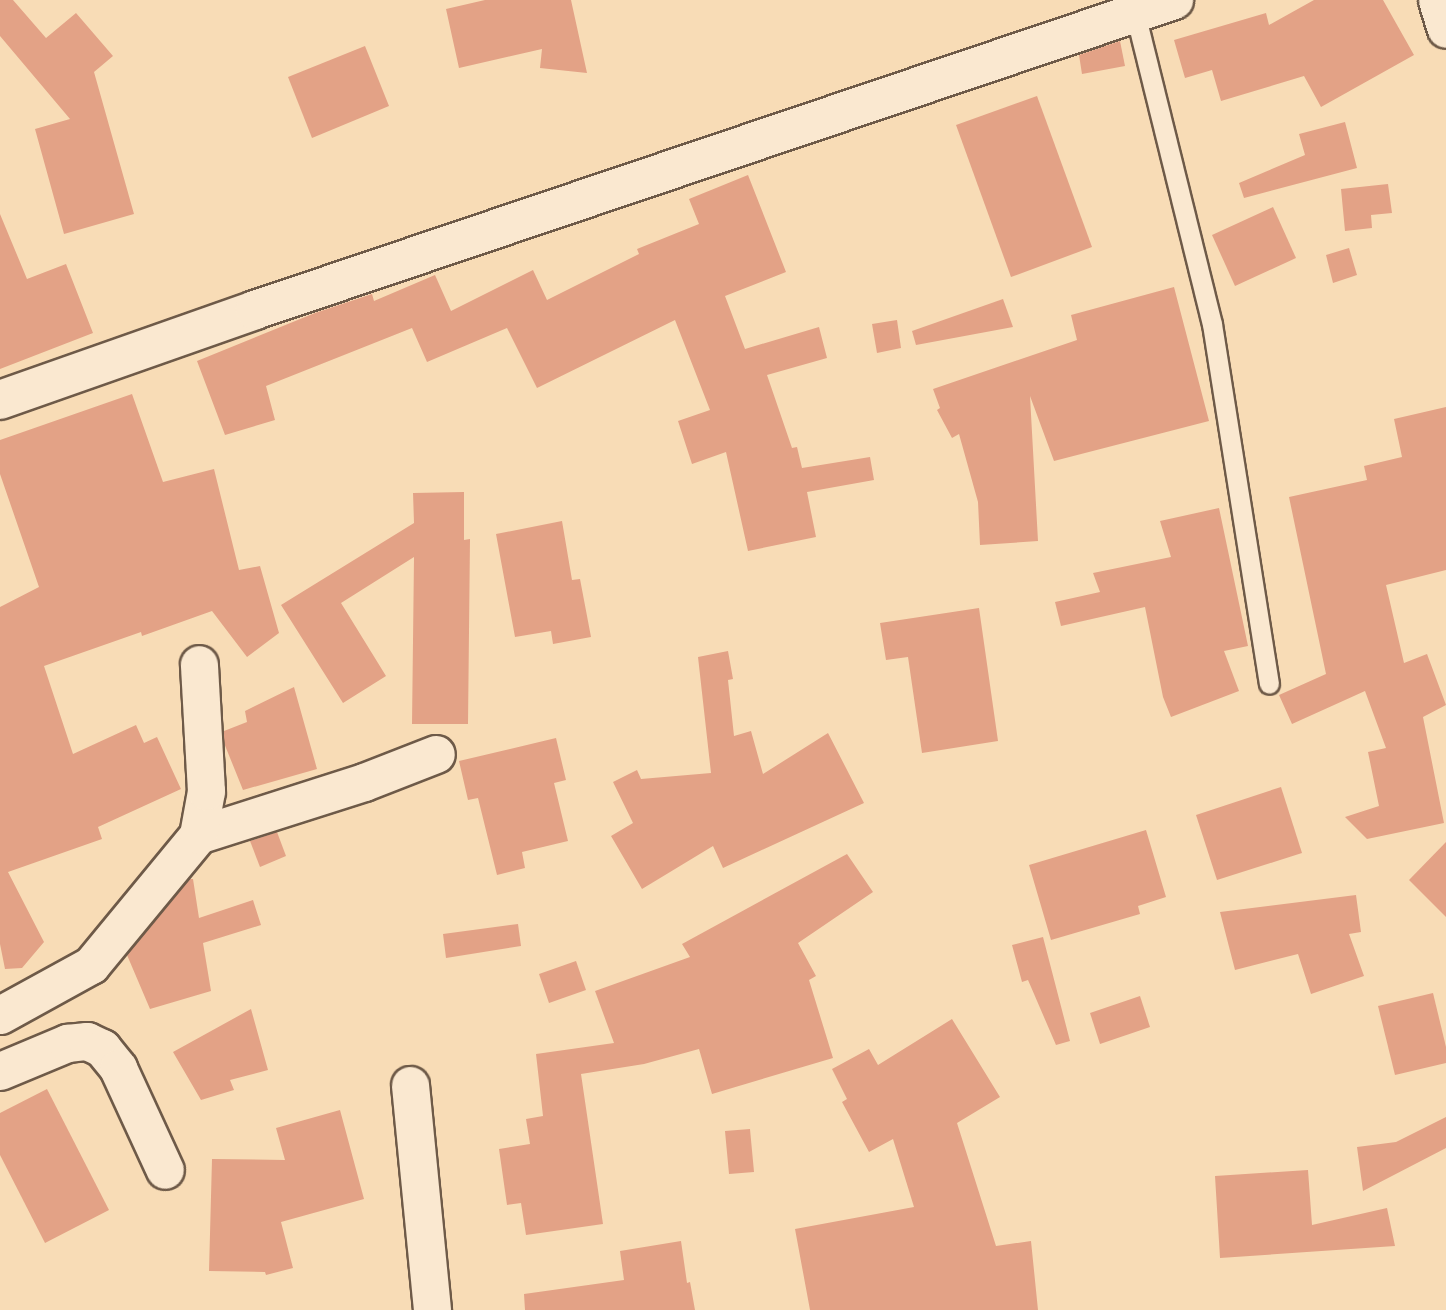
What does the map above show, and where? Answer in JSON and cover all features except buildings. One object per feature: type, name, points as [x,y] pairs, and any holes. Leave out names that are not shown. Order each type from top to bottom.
[{"type":"main road","points":[[0,400],[255,310],[1174,0]]},
{"type":"street","points":[[1437,0],[1446,29]]},
{"type":"street","points":[[0,1015],[47,992],[91,965],[198,835],[206,791],[199,664]]},
{"type":"street","points":[[198,835],[364,782],[436,754]]},
{"type":"street","points":[[0,1072],[67,1043],[87,1041],[102,1048],[118,1068],[165,1170]]},
{"type":"street","points":[[410,1084],[432,1310]]},
{"type":"lane","points":[[1135,13],[1212,324],[1269,684]]}]
